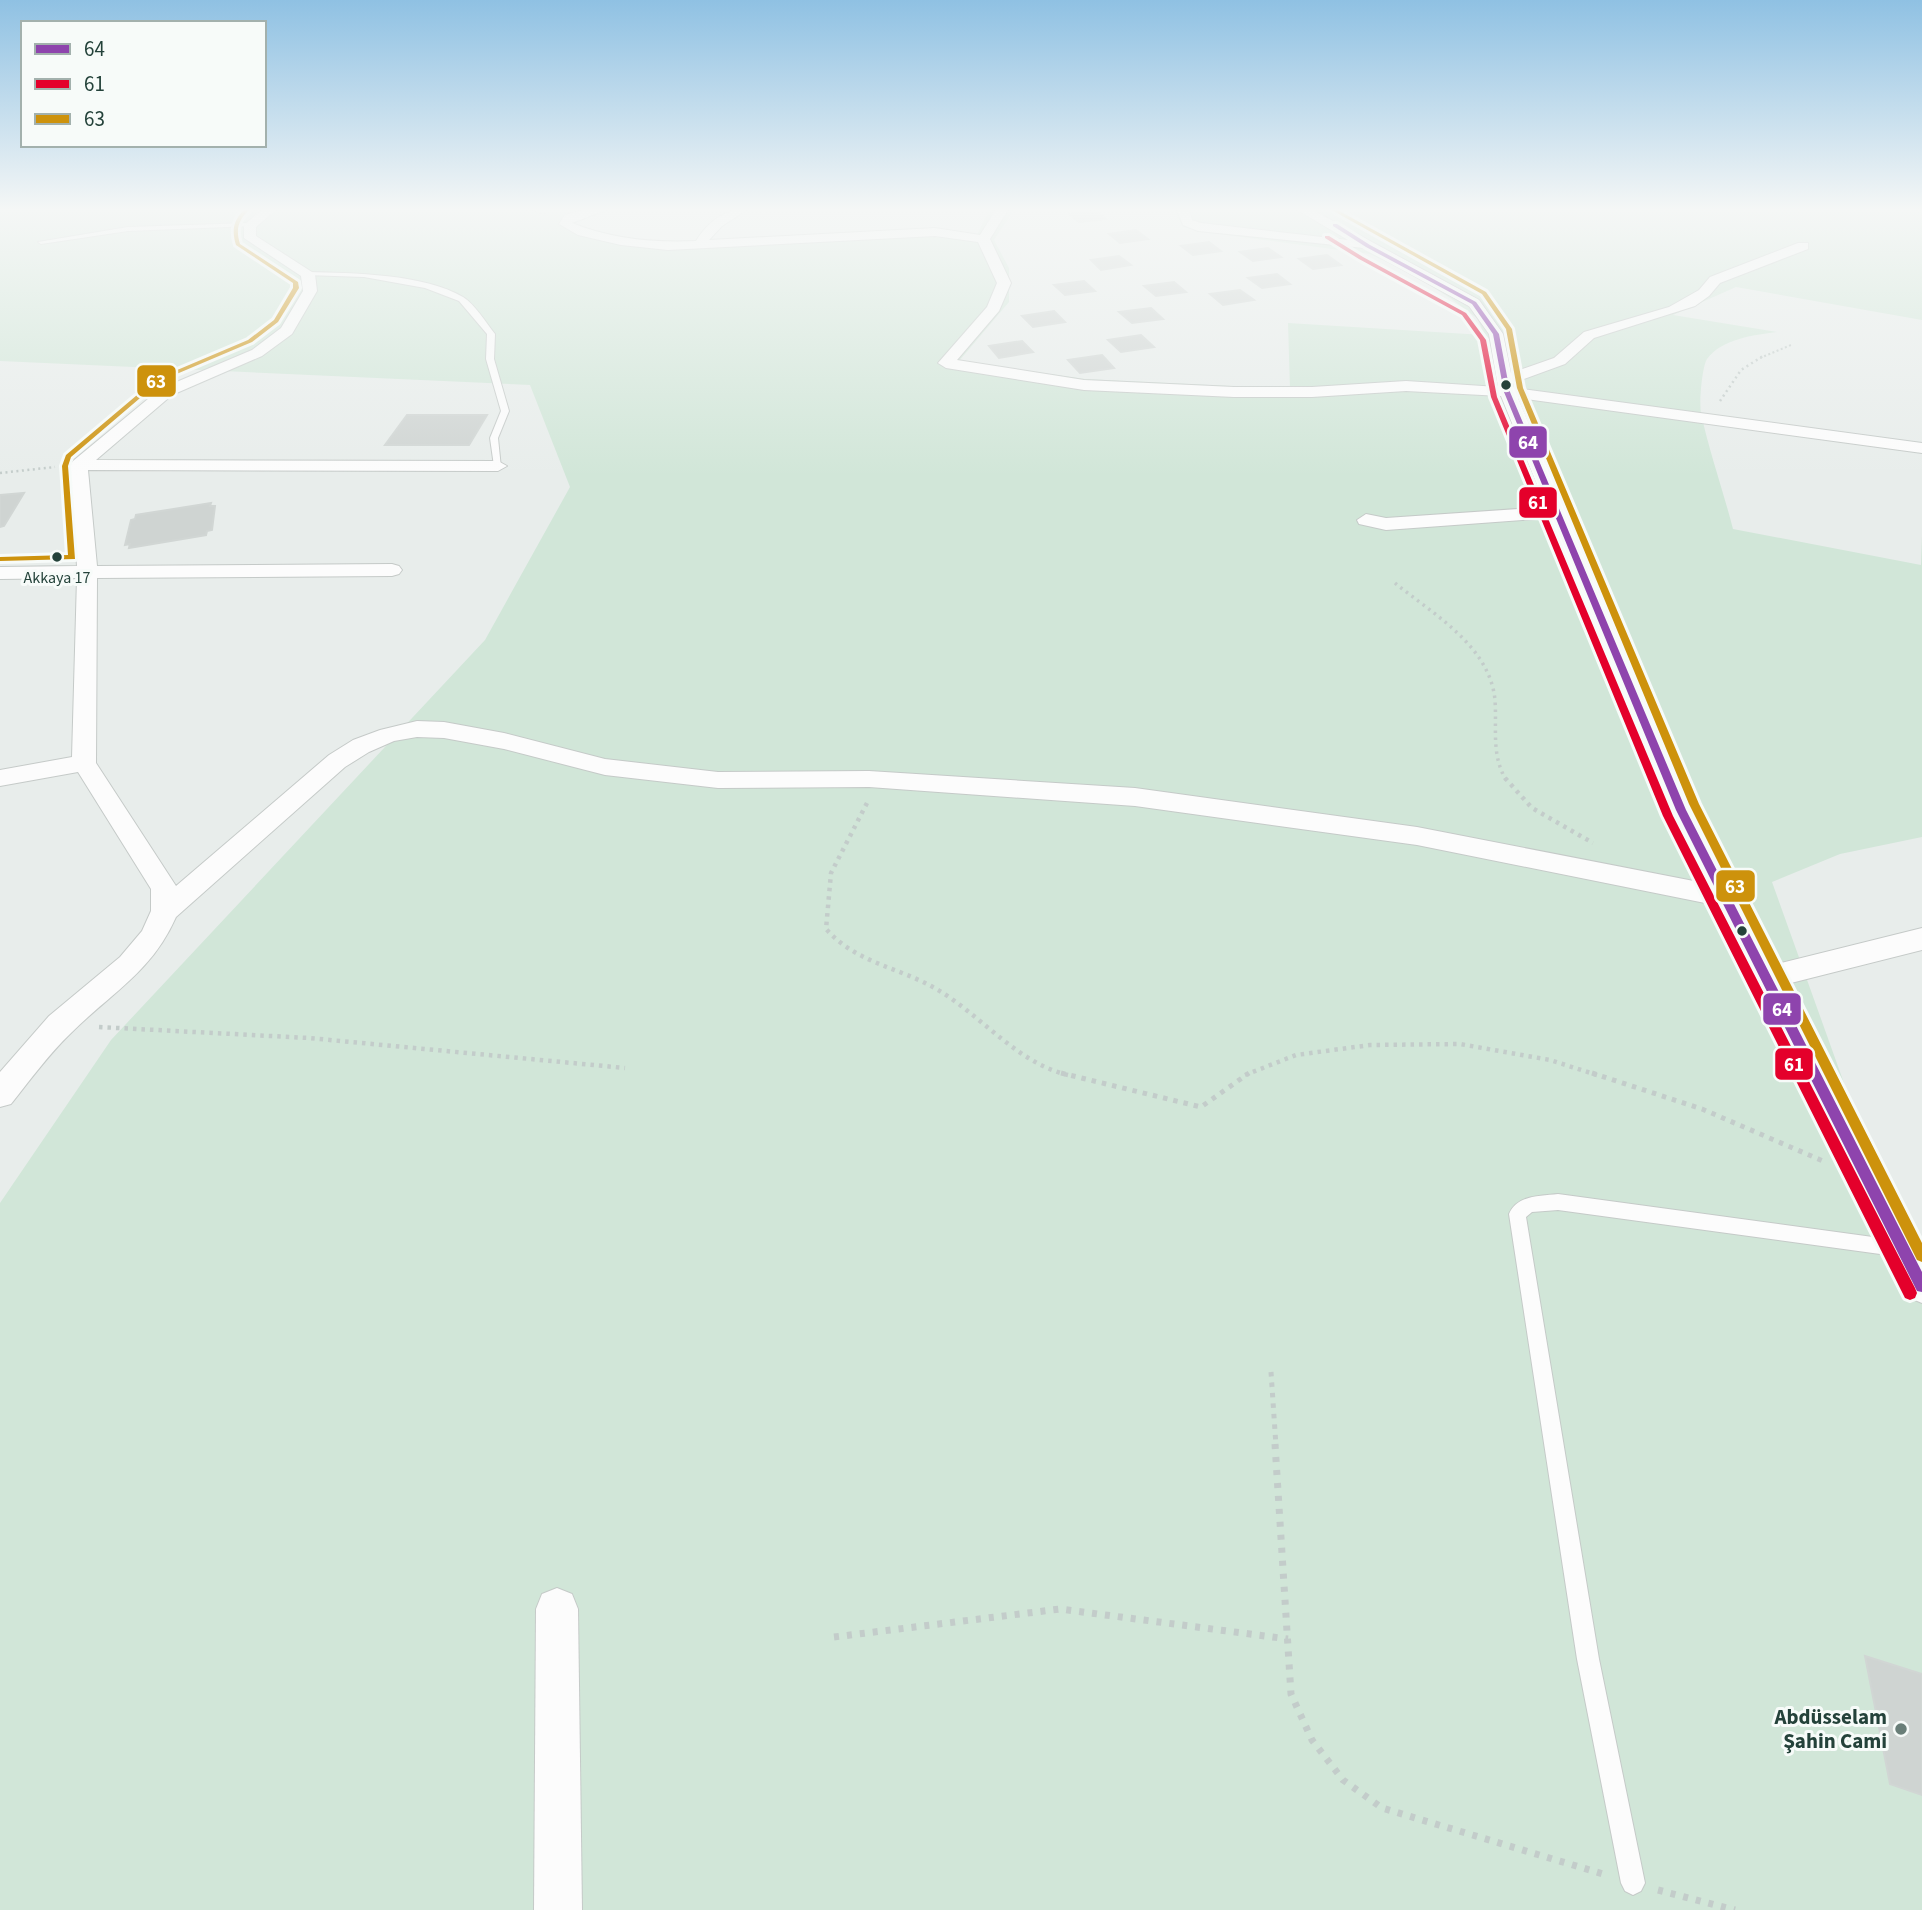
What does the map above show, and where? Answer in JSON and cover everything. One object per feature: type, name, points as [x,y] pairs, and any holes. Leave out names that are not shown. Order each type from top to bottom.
[{"type":"street","points":[[79,465],[166,392],[257,353],[287,331],[306,297]]},
{"type":"street","points":[[998,297],[993,308],[946,363],[1097,386],[1286,392],[1406,386],[1506,386],[1922,448]]},
{"type":"street","points":[[1463,297],[1474,303],[1496,334],[1506,386],[1681,810],[1922,1286]]},
{"type":"street","points":[[1506,386],[1566,357],[1575,344],[1590,334],[1687,304],[1698,297]]},
{"type":"street","points":[[79,465],[498,466]]},
{"type":"street","points":[[0,1094],[59,1026],[130,965],[153,937],[164,911],[164,888],[84,763],[87,571],[79,465]]},
{"type":"street","points":[[1366,520],[1386,524],[1559,512]]},
{"type":"street","points":[[0,573],[392,570]]},
{"type":"street","points":[[164,911],[337,761],[361,746],[417,729],[444,730],[504,741],[605,766],[718,780],[879,780],[1162,800],[1417,836],[1724,897]]},
{"type":"street","points":[[0,778],[84,763]]},
{"type":"street","points":[[1765,978],[1922,940]]},
{"type":"street","points":[[557,1609],[558,1910]]},
{"type":"lane","points":[[456,297],[461,299],[491,334],[490,359],[505,411],[494,438],[498,466]]},
{"type":"lane","points":[[1633,1883],[1588,1659],[1517,1214],[1529,1205],[1558,1202],[1904,1249]]},
{"type":"path","points":[[1712,418],[1726,388],[1747,363],[1791,345]]},
{"type":"path","points":[[0,473],[79,465]]},
{"type":"path","points":[[1395,583],[1474,651],[1487,672],[1496,697],[1495,751],[1500,770],[1512,789],[1545,817],[1602,849]]},
{"type":"path","points":[[879,780],[831,873],[826,929],[837,944],[853,955],[935,988],[976,1016],[1034,1062],[1055,1072],[1201,1107],[1245,1075],[1296,1055],[1370,1045],[1460,1044],[1550,1060],[1689,1105],[1865,1178]]},
{"type":"path","points":[[59,1026],[309,1038],[625,1068]]},
{"type":"path","points":[[1271,1372],[1292,1695],[1312,1740],[1343,1780],[1382,1808],[1633,1883],[1735,1910]]},
{"type":"path","points":[[834,1637],[1060,1609],[1288,1639]]},
{"type":"green space","points":[[0,297],[1009,297],[1009,302],[959,361],[1085,379],[1290,389],[1288,323],[1484,335],[1478,319],[1449,297],[1713,297],[1673,315],[1777,332],[1729,342],[1713,352],[1704,369],[1701,413],[1733,529],[1921,565],[1922,536],[1922,837],[1840,854],[1772,882],[1922,1301],[1922,1910],[0,1910],[0,1203],[111,1040],[485,640],[570,487],[530,385],[0,361]]},
{"type":"green space","points":[[1793,297],[1922,297],[1922,320]]},
{"type":"building","points":[[1214,297],[1250,297],[1254,300],[1223,305]]},
{"type":"building","points":[[1151,308],[1163,319],[1132,323],[1119,312]]},
{"type":"building","points":[[1054,311],[1065,322],[1033,327],[1022,316]]},
{"type":"building","points":[[1141,335],[1154,347],[1121,352],[1108,340]]},
{"type":"building","points":[[1022,341],[1033,352],[999,358],[989,346]]},
{"type":"building","points":[[1102,355],[1114,368],[1080,373],[1068,360]]},
{"type":"building","points":[[407,415],[487,415],[469,445],[385,445]]},
{"type":"building","points":[[24,493],[4,526],[0,527],[0,495]]},
{"type":"building","points":[[211,503],[210,506],[215,506],[212,530],[207,531],[206,535],[129,548],[130,544],[125,545],[131,520],[135,519],[136,515]]},
{"type":"building","name":"Abdüsselam Şahin Cami","points":[[1865,1656],[1922,1674],[1922,1795],[1890,1784]]},
{"type":"transit line","name":"63","points":[[0,559],[72,557],[65,466],[68,456],[158,380],[250,341],[276,321],[290,297]]},
{"type":"transit line","name":"61","points":[[1433,297],[1464,314],[1483,340],[1494,397],[1668,816],[1910,1293]]},
{"type":"transit line","name":"64","points":[[1463,297],[1474,303],[1496,334],[1507,392],[1681,810],[1922,1286]]},
{"type":"transit line","name":"63","points":[[1487,297],[1509,329],[1520,388],[1694,804],[1922,1256]]},
{"type":"place","name":"Akkaya 17","points":[[57,557]]},
{"type":"place","name":"Abdüsselam Şahin Cami","points":[[1901,1729]]}]
